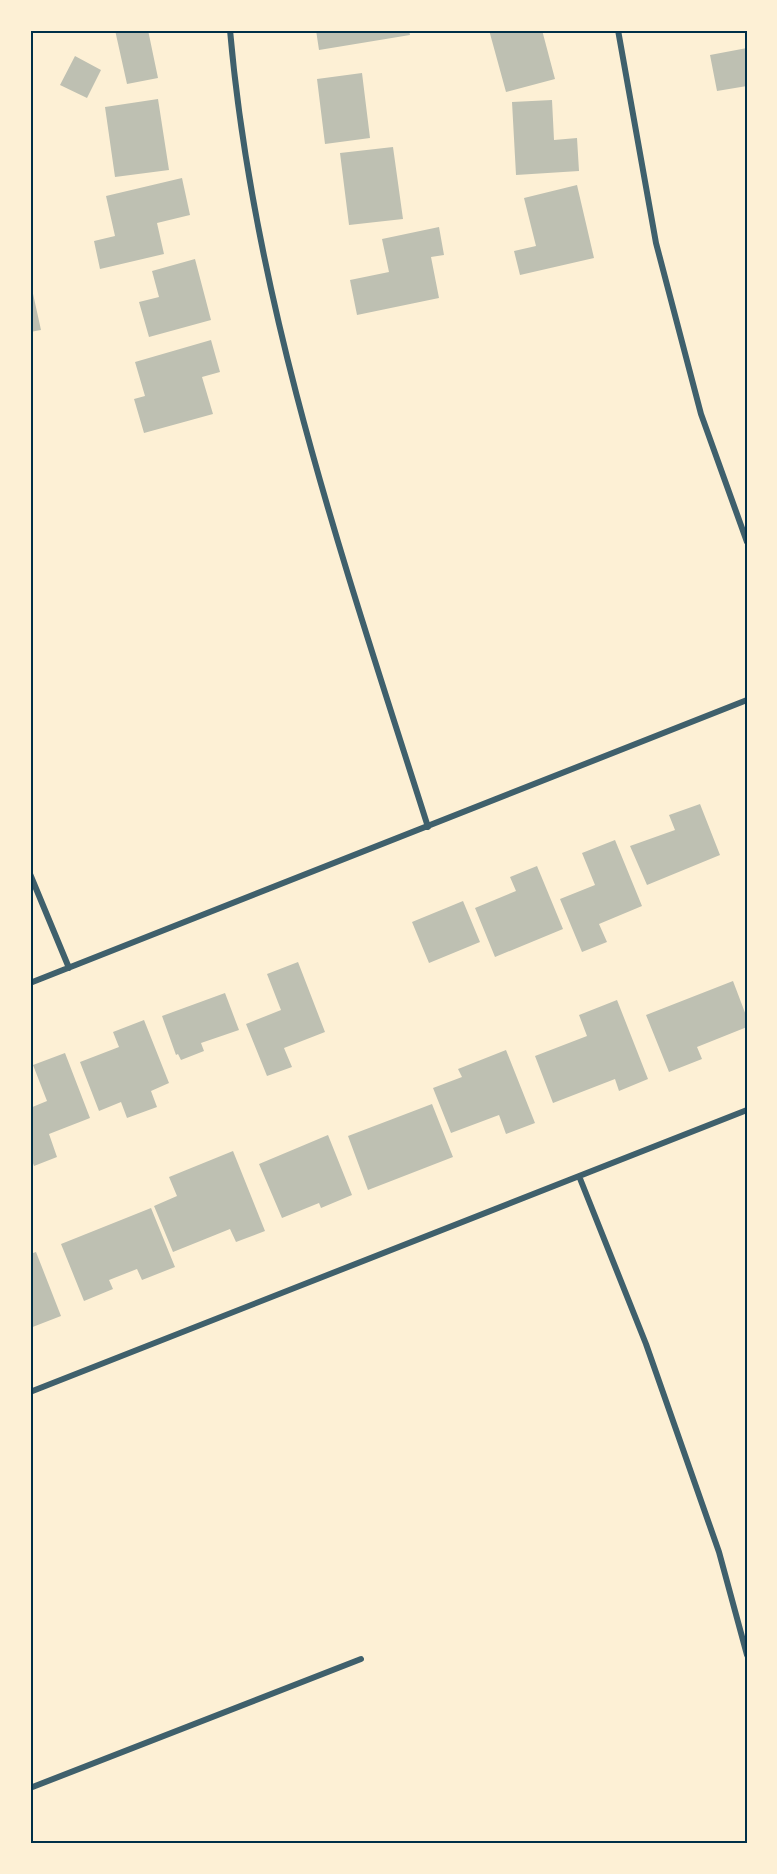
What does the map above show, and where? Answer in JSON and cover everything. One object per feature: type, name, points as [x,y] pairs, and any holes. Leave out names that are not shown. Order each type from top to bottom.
[{"type":"street","points":[[230,30],[254,213],[294,380],[332,524],[428,827]]},
{"type":"street","points":[[618,30],[656,243],[701,414],[747,542]]},
{"type":"street","points":[[30,983],[747,700]]},
{"type":"street","points":[[30,874],[69,968]]},
{"type":"street","points":[[30,1392],[747,1110]]},
{"type":"street","points":[[579,1176],[646,1344],[719,1552],[747,1655]]},
{"type":"street","points":[[30,1788],[361,1659]]},
{"type":"building","points":[[115,30],[148,30],[158,78],[127,84]]},
{"type":"building","points":[[316,30],[409,30],[410,35],[319,50]]},
{"type":"building","points":[[489,30],[542,30],[555,79],[506,92]]},
{"type":"building","points":[[747,48],[747,86],[717,91],[710,55]]},
{"type":"building","points":[[75,56],[101,70],[87,98],[60,85]]},
{"type":"building","points":[[362,73],[370,138],[325,144],[317,79]]},
{"type":"building","points":[[158,99],[169,170],[115,177],[105,107]]},
{"type":"building","points":[[552,100],[554,140],[577,138],[579,171],[516,175],[512,102]]},
{"type":"building","points":[[393,147],[403,219],[349,225],[340,153]]},
{"type":"building","points":[[182,178],[190,215],[157,223],[164,254],[100,269],[94,241],[115,236],[106,196]]},
{"type":"building","points":[[577,185],[594,258],[520,275],[514,251],[536,246],[524,198]]},
{"type":"building","points":[[439,227],[444,255],[431,257],[439,298],[357,315],[350,280],[389,272],[382,239]]},
{"type":"building","points":[[195,259],[211,320],[149,337],[139,302],[159,297],[152,271]]},
{"type":"building","points":[[30,280],[41,330],[30,332]]},
{"type":"building","points":[[211,340],[220,372],[202,377],[213,414],[144,433],[134,399],[145,396],[135,362]]},
{"type":"building","points":[[700,804],[720,855],[647,885],[630,846],[675,830],[669,815]]},
{"type":"building","points":[[615,840],[642,906],[599,924],[607,942],[582,952],[560,899],[595,885],[582,853]]},
{"type":"building","points":[[537,866],[563,929],[495,957],[475,908],[516,891],[510,877]]},
{"type":"building","points":[[463,901],[480,942],[429,963],[412,922]]},
{"type":"building","points":[[298,962],[325,1032],[284,1048],[292,1067],[267,1076],[246,1024],[281,1010],[267,974]]},
{"type":"building","points":[[733,981],[747,1018],[747,1027],[697,1047],[702,1059],[669,1072],[646,1015]]},
{"type":"building","points":[[225,993],[239,1030],[201,1043],[204,1051],[181,1060],[178,1054],[176,1055],[162,1016]]},
{"type":"building","points":[[617,1000],[648,1079],[619,1091],[615,1079],[553,1103],[535,1056],[587,1036],[579,1015]]},
{"type":"building","points":[[144,1020],[169,1083],[151,1091],[157,1107],[127,1118],[121,1102],[99,1111],[80,1062],[119,1047],[113,1032]]},
{"type":"building","points":[[506,1050],[535,1123],[506,1134],[499,1115],[451,1133],[433,1088],[462,1077],[458,1069]]},
{"type":"building","points":[[65,1053],[90,1118],[49,1134],[57,1157],[34,1166],[30,1155],[30,1108],[47,1101],[33,1065]]},
{"type":"building","points":[[432,1104],[453,1157],[368,1190],[348,1136]]},
{"type":"building","points":[[328,1135],[352,1195],[321,1208],[319,1203],[282,1218],[259,1164]]},
{"type":"building","points":[[233,1151],[265,1231],[236,1242],[230,1229],[173,1252],[154,1206],[177,1196],[169,1177]]},
{"type":"building","points":[[151,1208],[175,1267],[142,1280],[137,1269],[109,1280],[113,1289],[84,1301],[61,1244]]},
{"type":"building","points":[[36,1252],[61,1316],[30,1328],[30,1254]]}]
